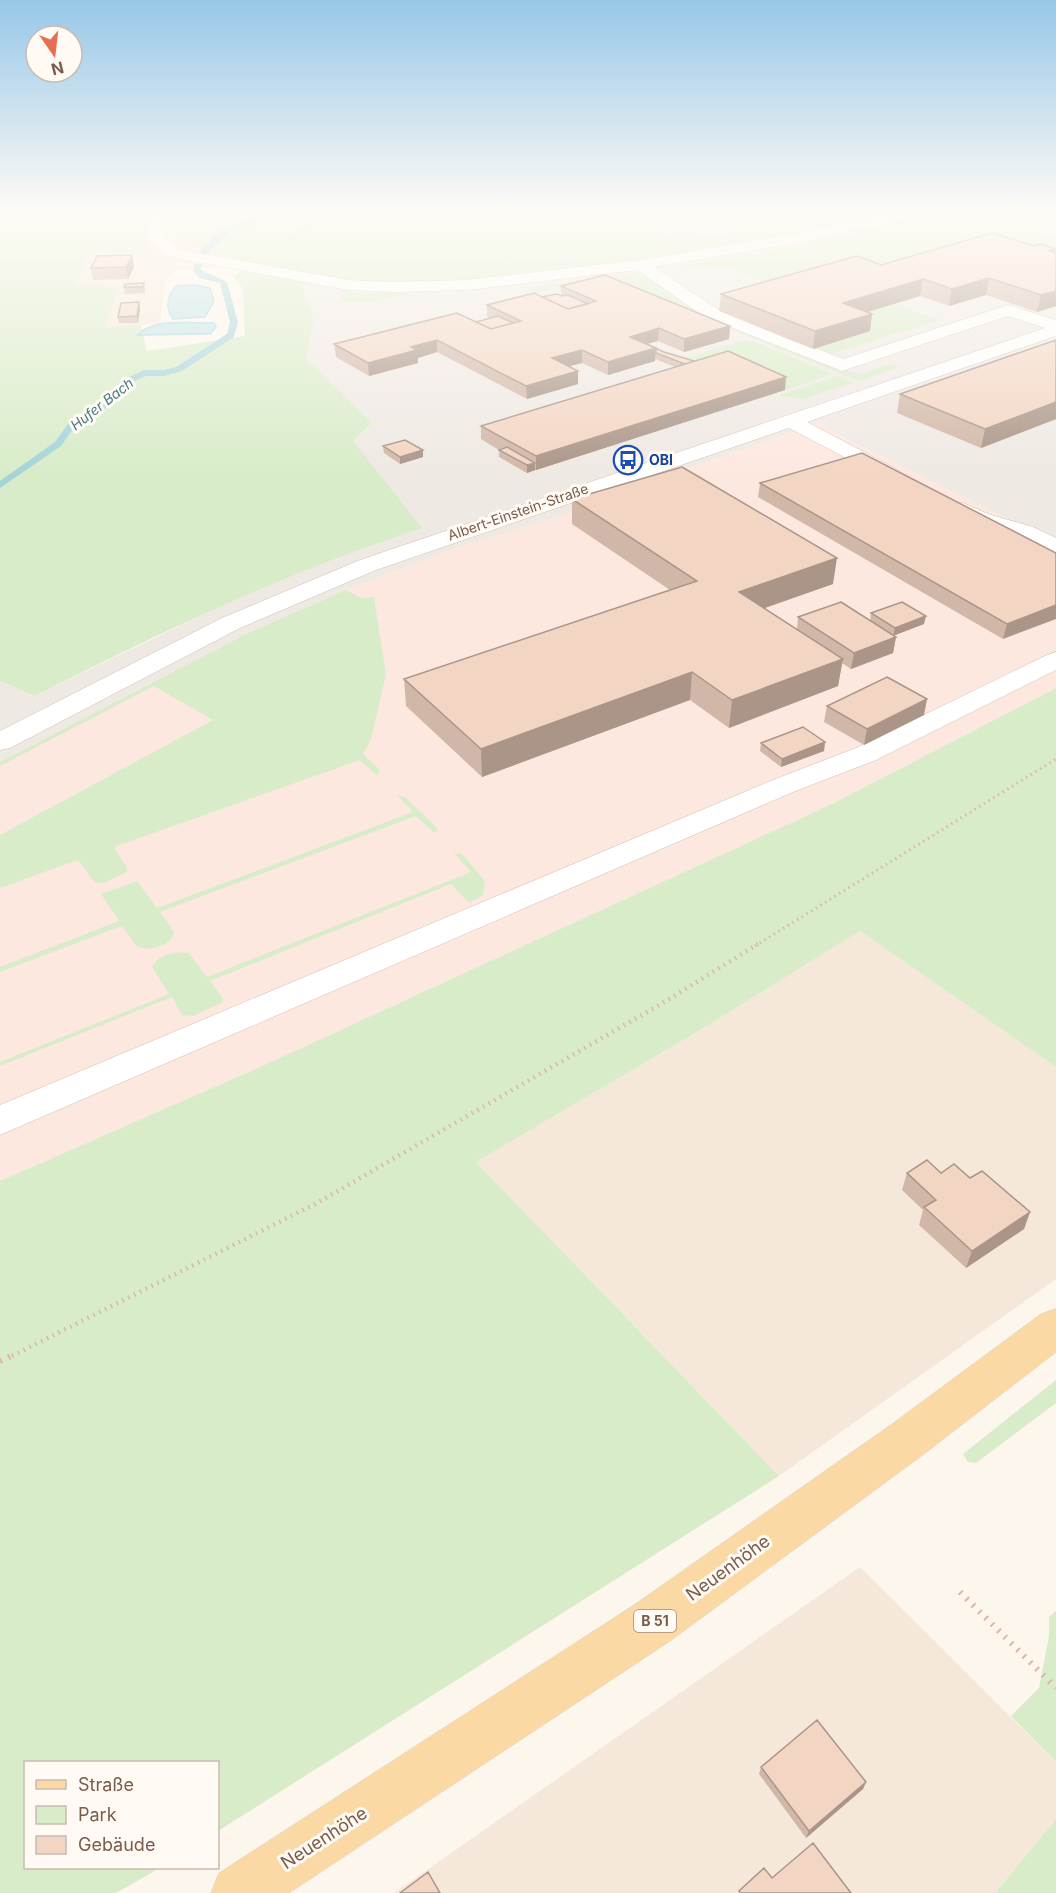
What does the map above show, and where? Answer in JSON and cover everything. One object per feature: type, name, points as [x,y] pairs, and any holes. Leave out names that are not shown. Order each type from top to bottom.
[{"type":"main road","name":"Neuenhöhe","points":[[239,1893],[652,1623],[908,1439],[1056,1327]]},
{"type":"street","points":[[390,304],[404,300]]},
{"type":"street","points":[[692,300],[711,313],[842,365],[1008,310],[1056,328]]},
{"type":"street","name":"Albert-Einstein-Straße","points":[[0,742],[231,623],[326,582],[465,530],[1056,328]]},
{"type":"street","points":[[789,420],[907,482]]},
{"type":"street","points":[[949,503],[1056,562]]},
{"type":"street","points":[[980,519],[1025,532],[1056,547]]},
{"type":"street","points":[[0,1121],[783,786],[866,754],[1056,660]]},
{"type":"path","points":[[0,1361],[51,1338],[315,1204],[666,1001],[1056,759]]},
{"type":"path","points":[[960,1592],[1056,1688]]},
{"type":"shaded area","points":[[85,300],[163,300],[160,324],[104,327]]},
{"type":"shaded area","points":[[307,300],[1056,300],[1056,555],[1018,524],[833,432],[822,422],[682,470],[686,479],[461,546],[346,590],[250,632],[0,762],[0,681],[35,696],[245,594],[362,547],[421,528],[353,441],[372,423],[305,359],[314,320]]},
{"type":"shaded area","name":"OBI","points":[[822,422],[833,432],[1018,524],[1056,555],[1056,688],[830,805],[260,1067],[0,1181],[0,762],[250,632],[346,590],[461,546]]},
{"type":"shaded area","points":[[860,931],[1056,1067],[1056,1279],[779,1476],[476,1162],[702,1029]]},
{"type":"shaded area","points":[[860,1567],[1056,1762],[1056,1819],[995,1893],[394,1893]]},
{"type":"green space","points":[[0,300],[114,300],[105,327],[141,325],[147,351],[245,336],[243,300],[307,300],[314,320],[306,359],[372,423],[353,441],[422,528],[322,564],[225,604],[35,696],[0,681]]},
{"type":"green space","points":[[342,300],[377,300],[369,302]]},
{"type":"green space","points":[[657,300],[681,300],[712,321],[741,328],[854,373],[860,374],[891,364],[899,367],[859,381]]},
{"type":"green space","points":[[894,304],[939,320],[827,355],[813,349],[841,320]]},
{"type":"green space","points":[[745,340],[833,374],[785,390],[703,371],[682,359]]},
{"type":"green space","points":[[838,376],[853,383],[803,399],[778,396]]},
{"type":"green space","points":[[346,590],[361,598],[374,597],[386,675],[371,739],[363,754],[379,769],[379,774],[376,775],[360,760],[114,847],[127,868],[127,872],[104,883],[94,882],[78,860],[0,888],[0,835],[213,720],[154,686],[0,766],[0,762],[250,632]]},
{"type":"green space","points":[[1056,688],[1056,1067],[860,931],[702,1029],[476,1162],[779,1476],[219,1830],[219,1761],[24,1761],[24,1869],[158,1869],[116,1893],[0,1893],[0,1181],[260,1067],[830,805]]},
{"type":"green space","points":[[397,795],[405,797],[437,828],[437,831],[434,833],[416,816],[160,912],[174,932],[164,945],[158,947],[136,946],[122,926],[0,972],[0,967],[119,921],[101,894],[137,881],[157,908],[413,812]]},
{"type":"green space","points":[[454,853],[462,854],[485,881],[483,895],[469,903],[451,884],[210,981],[223,999],[222,1003],[193,1016],[182,1015],[172,997],[0,1066],[0,1062],[169,994],[152,967],[163,956],[173,953],[189,953],[207,977],[471,872]]},
{"type":"green space","points":[[1056,1380],[1056,1403],[976,1463],[968,1462],[963,1454]]},
{"type":"green space","points":[[1056,1611],[1056,1762],[1011,1716],[1039,1688],[1049,1636],[1049,1617]]},
{"type":"green space","points":[[1056,1819],[1056,1893],[995,1893]]},
{"type":"water","points":[[169,300],[214,301],[205,317],[173,319],[168,306]]},
{"type":"water","points":[[214,323],[216,327],[210,334],[137,335],[153,326],[163,324]]},
{"type":"building","points":[[505,300],[550,300],[568,309],[596,301],[667,300],[730,326],[684,339],[659,328],[630,337],[656,348],[608,362],[582,350],[552,358],[578,371],[526,386],[437,340],[411,347],[417,350],[368,363],[334,344],[457,313],[491,329],[521,321],[487,305]]},
{"type":"building","points":[[549,300],[580,300],[588,304],[568,309]]},
{"type":"building","points":[[737,300],[852,300],[843,303],[872,314],[815,331]]},
{"type":"building","points":[[139,302],[137,316],[118,317],[121,303]]},
{"type":"building","points":[[498,316],[513,323],[491,329],[476,322]]},
{"type":"building","points":[[1056,340],[1056,402],[985,429],[900,394]]},
{"type":"building","points":[[656,348],[694,361],[685,364],[656,353]]},
{"type":"building","points":[[728,351],[786,377],[536,456],[481,426]]},
{"type":"building","points":[[405,440],[423,450],[400,457],[383,446]]},
{"type":"building","points":[[507,447],[535,463],[527,465],[499,450]]},
{"type":"building","points":[[862,453],[1056,553],[1056,605],[1007,624],[760,483]]},
{"type":"building","points":[[682,467],[837,558],[739,592],[843,659],[732,700],[692,672],[481,749],[404,679],[697,581],[572,499]]},
{"type":"building","points":[[841,602],[896,637],[854,653],[798,617]]},
{"type":"building","points":[[902,602],[926,616],[895,628],[871,613]]},
{"type":"building","points":[[887,677],[927,699],[867,729],[827,706]]},
{"type":"building","points":[[803,727],[825,742],[782,759],[761,743]]},
{"type":"building","points":[[927,1160],[941,1173],[954,1164],[970,1178],[982,1171],[1030,1212],[972,1251],[924,1207],[936,1200],[907,1173]]},
{"type":"building","points":[[817,1720],[866,1782],[809,1831],[761,1767]]},
{"type":"building","points":[[813,1843],[851,1893],[740,1893],[739,1891],[764,1868],[772,1878]]},
{"type":"building","points":[[428,1872],[440,1893],[400,1893]]},
{"type":"waterway","name":"Hufer Bach","points":[[0,485],[58,444],[73,423],[95,413],[132,379],[144,373],[164,373],[179,369],[231,335],[234,322],[228,300]]},
{"type":"place","name":"OBI","points":[[628,460]]}]
